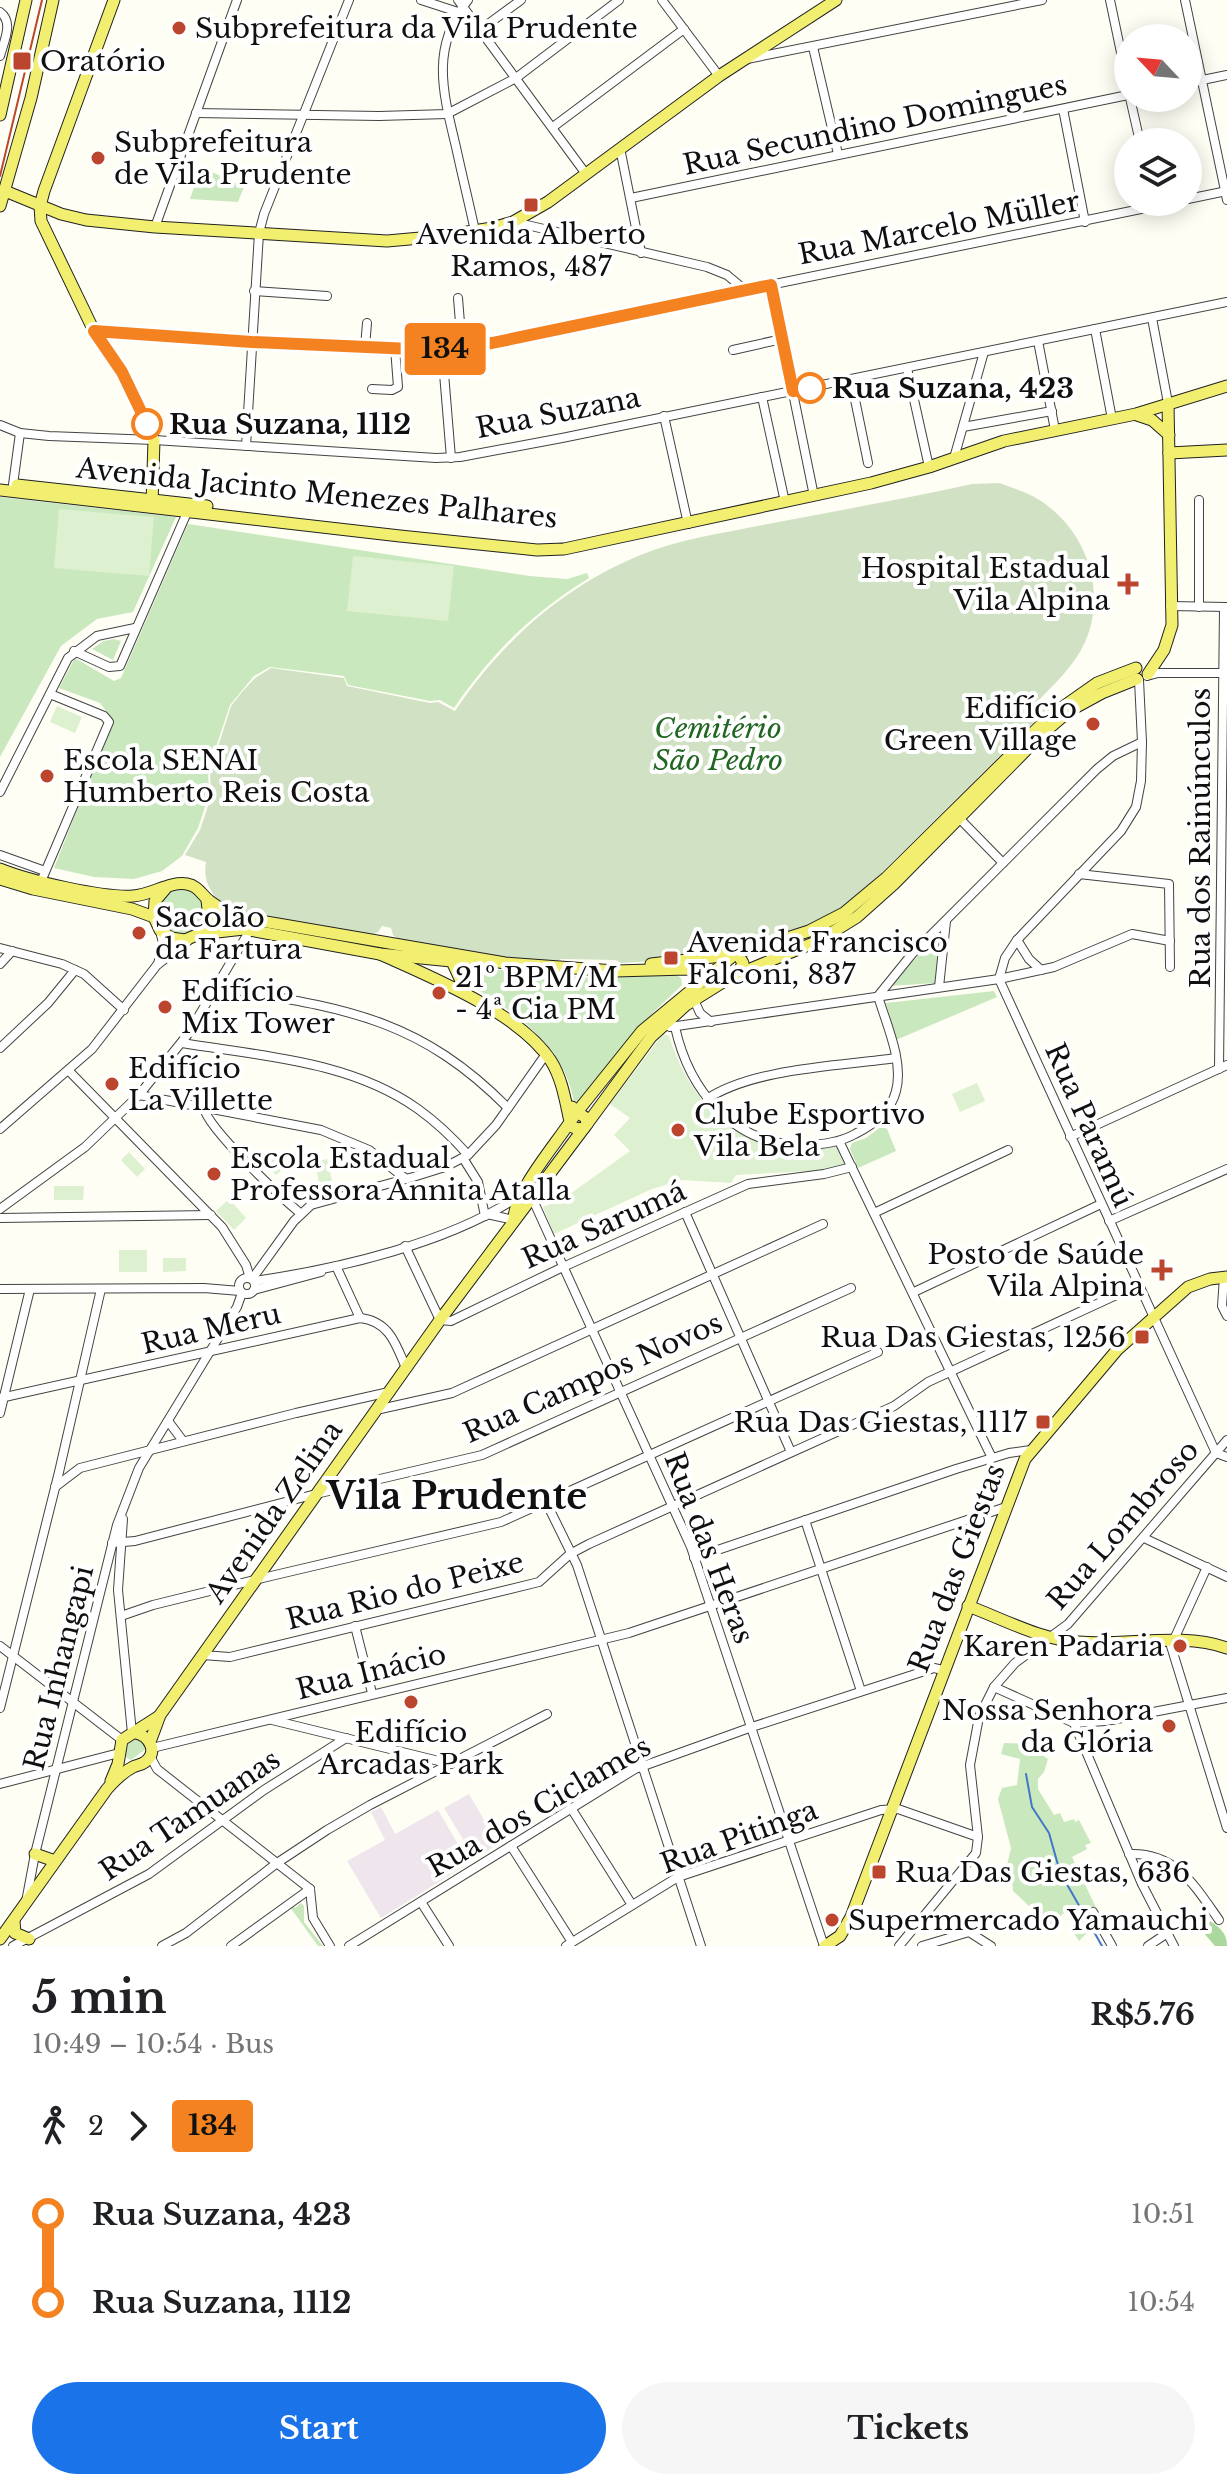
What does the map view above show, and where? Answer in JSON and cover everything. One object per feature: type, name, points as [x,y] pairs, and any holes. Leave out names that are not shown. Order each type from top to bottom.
[{"type":"main road","points":[[0,115],[5,69],[26,0]]},
{"type":"main road","points":[[0,206],[31,98],[53,0]]},
{"type":"main road","points":[[114,0],[50,172],[40,206],[41,221],[94,331],[122,372],[154,440],[152,504]]},
{"type":"main road","points":[[5,191],[86,220],[155,227],[387,241],[475,231],[513,222],[540,207],[719,76],[827,2]]},
{"type":"main road","points":[[1112,416],[1136,414],[1227,386]]},
{"type":"main road","points":[[1112,416],[1153,404],[1168,403]]},
{"type":"main road","points":[[603,969],[736,953],[809,931],[844,913],[1069,711],[1142,674],[1157,654],[1171,612],[1168,403]]},
{"type":"main road","points":[[1136,414],[1152,420],[1169,435]]},
{"type":"main road","name":"Avenida Jacinto Menezes Palhares","points":[[6,487],[551,550],[590,545],[784,500],[1054,428],[1112,416]]},
{"type":"main road","points":[[1169,453],[1227,450]]},
{"type":"main road","points":[[528,1196],[534,1177],[557,1141],[642,1031],[692,994],[818,941],[857,917],[894,884],[956,815]]},
{"type":"main road","points":[[0,869],[154,917]]},
{"type":"main road","points":[[0,879],[40,881],[132,896],[186,884],[199,889],[207,900],[220,909],[244,918],[537,967],[680,969],[731,977],[739,972],[743,963],[736,953]]},
{"type":"main road","points":[[166,888],[155,901],[154,917],[160,930],[171,938],[235,929],[250,930],[380,954],[452,963],[496,962]]},
{"type":"main road","points":[[196,936],[209,918],[207,900]]},
{"type":"main road","points":[[380,954],[386,947],[410,947]]},
{"type":"main road","points":[[441,953],[448,956],[468,995]]},
{"type":"main road","points":[[528,1196],[585,1126],[638,1053],[708,974],[736,953]]},
{"type":"main road","points":[[380,954],[468,995],[511,1022],[546,1054],[559,1076],[563,1096],[574,1117]]},
{"type":"main road","points":[[439,980],[448,981],[467,963]]},
{"type":"main road","points":[[680,969],[688,979],[692,994]]},
{"type":"main road","points":[[557,1141],[563,1096]]},
{"type":"main road","points":[[574,1117],[586,1118],[585,1126]]},
{"type":"main road","name":"Avenida Zelina","points":[[151,1749],[160,1715],[514,1220],[528,1196]]},
{"type":"main road","name":"Rua das Giestas","points":[[824,1946],[840,1936],[851,1917],[943,1670],[1031,1450],[1107,1360],[1152,1318],[1188,1287],[1226,1277]]},
{"type":"main road","points":[[968,1606],[1051,1637],[1075,1642],[1198,1641],[1227,1648]]},
{"type":"main road","name":"Avenida Zelina","points":[[130,1735],[160,1715]]},
{"type":"main road","points":[[0,1939],[107,1789],[120,1775],[145,1763],[151,1749],[145,1735],[130,1735],[107,1789]]},
{"type":"main road","points":[[120,1754],[125,1762],[136,1766]]},
{"type":"main road","points":[[35,1854],[55,1861]]},
{"type":"main road","points":[[14,1920],[15,1933],[29,1939]]},
{"type":"street","points":[[155,227],[237,0]]},
{"type":"street","points":[[246,446],[259,233],[349,0]]},
{"type":"street","points":[[421,0],[462,5],[586,174]]},
{"type":"street","points":[[480,30],[521,0]]},
{"type":"street","points":[[196,113],[447,114],[516,78],[619,0]]},
{"type":"street","points":[[662,0],[719,76]]},
{"type":"street","points":[[742,60],[1041,0]]},
{"type":"street","points":[[1110,0],[1115,24]]},
{"type":"street","points":[[1185,0],[1190,24]]},
{"type":"street","points":[[462,5],[445,46],[442,89],[475,231]]},
{"type":"street","points":[[0,12],[6,16],[8,24],[0,56]]},
{"type":"street","points":[[553,127],[684,29]]},
{"type":"street","points":[[813,47],[838,154]]},
{"type":"street","points":[[1202,197],[1226,194],[1202,80],[1227,75]]},
{"type":"street","name":"Rua Secundino Domingues","points":[[631,198],[1114,100]]},
{"type":"street","points":[[1063,109],[1085,222]]},
{"type":"street","points":[[620,148],[641,253]]},
{"type":"street","name":"Rua Marcelo Müller","points":[[94,331],[252,342],[462,348],[1114,214]]},
{"type":"street","points":[[513,222],[707,267],[727,275],[745,290]]},
{"type":"street","points":[[771,285],[813,493]]},
{"type":"street","points":[[254,291],[327,296]]},
{"type":"street","points":[[458,298],[462,348]]},
{"type":"street","name":"Rua Suzana","points":[[0,425],[20,433],[451,458],[1226,304]]},
{"type":"street","points":[[1152,318],[1168,403]]},
{"type":"street","points":[[365,347],[367,323]]},
{"type":"street","points":[[1095,329],[1112,416]]},
{"type":"street","points":[[733,350],[782,339]]},
{"type":"street","points":[[1038,341],[1054,428]]},
{"type":"street","points":[[372,389],[392,390],[398,387],[395,348]]},
{"type":"street","points":[[442,349],[451,458]]},
{"type":"street","points":[[954,455],[984,352]]},
{"type":"street","points":[[907,368],[928,464]]},
{"type":"street","points":[[851,380],[868,463]]},
{"type":"street","points":[[762,397],[784,500]]},
{"type":"street","points":[[963,427],[1052,411]]},
{"type":"street","points":[[664,416],[687,521]]},
{"type":"street","points":[[6,487],[20,433]]},
{"type":"street","points":[[1199,500],[1199,607]]},
{"type":"street","points":[[74,651],[117,668],[189,508]]},
{"type":"street","points":[[1171,612],[1199,607],[1226,607]]},
{"type":"street","name":"Rua dos Rainúnculos","points":[[1223,1067],[1226,607]]},
{"type":"street","points":[[0,792],[74,651],[107,632],[135,628]]},
{"type":"street","points":[[999,979],[1005,958],[1017,940],[1130,819],[1139,796],[1142,674],[1225,673]]},
{"type":"street","points":[[40,881],[109,722],[104,716],[50,694]]},
{"type":"street","points":[[878,996],[912,954],[1097,769],[1113,756],[1142,742]]},
{"type":"street","points":[[956,815],[1003,863]]},
{"type":"street","points":[[0,855],[28,864],[40,881]]},
{"type":"street","points":[[1079,874],[1169,884],[1170,967]]},
{"type":"street","points":[[939,987],[946,919]]},
{"type":"street","points":[[157,965],[163,943],[160,930]]},
{"type":"street","points":[[0,1209],[85,1147],[139,1095],[182,1043],[250,930]]},
{"type":"street","points":[[661,1027],[999,979],[1067,962],[1132,934],[1170,941]]},
{"type":"street","points":[[0,1129],[92,1049],[157,965],[196,936]]},
{"type":"street","points":[[1017,940],[1029,959],[1041,970]]},
{"type":"street","points":[[0,948],[75,970],[94,982],[124,1010]]},
{"type":"street","points":[[0,964],[12,951]]},
{"type":"street","points":[[0,1048],[48,1003],[75,970]]},
{"type":"street","name":"Rua Paramú","points":[[999,979],[1216,1453]]},
{"type":"street","points":[[217,987],[336,1008],[400,1029],[446,1054],[508,1108]]},
{"type":"street","points":[[692,994],[700,1013],[711,1022]]},
{"type":"street","points":[[675,1027],[687,1066],[707,1099],[737,1126],[764,1139],[792,1145],[817,1145],[839,1141],[868,1128],[896,1094],[896,1058],[878,996]]},
{"type":"street","points":[[692,1025],[700,1013]]},
{"type":"street","points":[[1221,1026],[1227,1013]]},
{"type":"street","points":[[182,1043],[315,1066],[353,1076],[394,1094],[418,1109],[466,1156],[478,1182],[486,1215]]},
{"type":"street","points":[[204,1108],[206,1117],[220,1133],[300,1213],[317,1202],[445,1167],[466,1156],[480,1144],[546,1054]]},
{"type":"street","points":[[707,1099],[726,1088],[766,1077],[896,1058]]},
{"type":"street","points":[[1070,1137],[1223,1067]]},
{"type":"street","points":[[69,1071],[211,1215],[234,1243],[243,1261],[247,1285]]},
{"type":"street","points":[[139,1095],[332,1134],[369,1150],[406,1179]]},
{"type":"street","points":[[839,1141],[992,1458]]},
{"type":"street","points":[[874,1213],[1008,1150]]},
{"type":"street","name":"Rua Sarumá","points":[[440,1320],[451,1321],[563,1267],[758,1181],[824,1174],[852,1167]]},
{"type":"street","points":[[1109,1221],[1227,1169]]},
{"type":"street","points":[[0,1289],[204,1288],[303,1278],[405,1246],[528,1196]]},
{"type":"street","name":"Rua das Heras","points":[[528,1196],[673,1506],[694,1558],[824,1946]]},
{"type":"street","points":[[914,1292],[1101,1204]]},
{"type":"street","points":[[685,1212],[791,1452]]},
{"type":"street","name":"Rua Inhangapi","points":[[25,1903],[105,1571],[132,1483],[237,1307],[247,1285],[300,1213]]},
{"type":"street","points":[[0,1218],[211,1215]]},
{"type":"street","points":[[486,1215],[514,1220]]},
{"type":"street","points":[[376,1410],[452,1393],[823,1224]]},
{"type":"street","points":[[405,1246],[440,1320]]},
{"type":"street","points":[[333,1267],[360,1318],[373,1320],[389,1331],[406,1368]]},
{"type":"street","points":[[1226,1277],[1222,1306],[1227,1316]]},
{"type":"street","name":"Rua Rio do Peixe","points":[[202,1655],[230,1657],[539,1582],[570,1554],[894,1406],[918,1387],[950,1370],[1138,1285]]},
{"type":"street","name":"Rua Campos Novos","points":[[116,1543],[135,1541],[482,1455],[851,1288]]},
{"type":"street","points":[[0,1413],[30,1289]]},
{"type":"street","points":[[0,1708],[101,1289]]},
{"type":"street","points":[[455,1301],[469,1311]]},
{"type":"street","name":"Rua Meru","points":[[2,1398],[360,1318]]},
{"type":"street","points":[[121,1616],[153,1605],[501,1522],[878,1352]]},
{"type":"street","points":[[55,1487],[80,1468],[389,1392]]},
{"type":"street","points":[[168,1421],[183,1441]]},
{"type":"street","name":"Rua Lombroso","points":[[978,1837],[970,1765],[979,1717],[994,1687],[1015,1663],[1068,1624],[1227,1440]]},
{"type":"street","points":[[694,1558],[992,1458],[1031,1450]]},
{"type":"street","points":[[1216,1453],[1227,1457]]},
{"type":"street","points":[[61,1462],[80,1468]]},
{"type":"street","points":[[546,1502],[577,1565],[701,1946]]},
{"type":"street","name":"Rua Inácio","points":[[151,1749],[629,1633],[1006,1507]]},
{"type":"street","points":[[805,1520],[861,1691]]},
{"type":"street","points":[[1144,1538],[1227,1577]]},
{"type":"street","points":[[116,1543],[130,1735]]},
{"type":"street","points":[[1207,1567],[1171,1642],[1227,1828]]},
{"type":"street","points":[[105,1571],[117,1571]]},
{"type":"street","points":[[355,1626],[372,1693]]},
{"type":"street","points":[[0,1646],[73,1702],[130,1735]]},
{"type":"street","name":"Rua dos Ciclames","points":[[349,1946],[642,1765],[861,1691],[934,1668],[943,1670]]},
{"type":"street","points":[[994,1687],[1074,1723],[1106,1721],[1227,1698]]},
{"type":"street","points":[[162,1946],[192,1928],[277,1863],[370,1805],[547,1714]]},
{"type":"street","points":[[271,1720],[451,1764]]},
{"type":"street","points":[[1074,1723],[1129,1854],[1174,1946]]},
{"type":"street","name":"Rua Tamuanas","points":[[13,1946],[149,1874],[221,1820],[346,1738]]},
{"type":"street","points":[[151,1749],[157,1769],[310,1889],[313,1918],[330,1946]]},
{"type":"street","points":[[0,1784],[120,1754]]},
{"type":"street","points":[[571,1808],[632,1905]]},
{"type":"street","points":[[892,1808],[978,1837],[973,1858],[899,1946]]},
{"type":"street","name":"Rua Pitinga","points":[[569,1944],[678,1877],[892,1808]]},
{"type":"street","points":[[511,1846],[569,1944]]},
{"type":"street","points":[[1129,1854],[1154,1856],[1177,1867],[1219,1920]]},
{"type":"street","points":[[231,1946],[310,1889]]},
{"type":"street","points":[[421,1902],[449,1946]]},
{"type":"street","points":[[1093,1912],[1112,1946]]},
{"type":"street","points":[[922,1946],[969,1932],[991,1946]]},
{"type":"street","points":[[1148,1946],[1166,1934]]},
{"type":"shaded area","points":[[469,1794],[498,1844],[475,1859],[444,1808]]},
{"type":"shaded area","points":[[381,1807],[395,1834],[438,1810],[469,1863],[381,1918],[347,1861],[385,1840],[371,1812]]},
{"type":"green space","points":[[201,167],[244,187],[238,202],[190,199]]},
{"type":"green space","name":"Cemitério São Pedro","points":[[999,483],[1032,496],[1049,507],[1063,520],[1084,551],[1090,568],[1094,605],[1085,642],[1069,668],[1035,704],[1046,710],[859,895],[809,926],[735,949],[654,961],[522,960],[399,940],[391,928],[382,926],[372,935],[229,910],[210,889],[206,862],[185,855],[200,830],[211,797],[210,772],[231,706],[255,678],[271,668],[344,678],[347,686],[438,702],[455,711],[492,662],[535,620],[583,584],[638,556],[719,534],[972,484]]},
{"type":"green space","points":[[0,497],[176,517],[133,612],[97,619],[61,646],[0,757]]},
{"type":"green space","points":[[59,509],[154,517],[149,576],[54,568]]},
{"type":"green space","points":[[188,524],[530,576],[567,579],[587,573],[589,578],[514,636],[483,669],[454,708],[440,700],[430,701],[348,685],[344,676],[270,667],[254,676],[230,705],[208,771],[209,795],[198,828],[182,856],[162,871],[134,879],[94,877],[54,868],[113,720],[100,703],[59,688],[75,658],[114,681],[121,678]]},
{"type":"green space","points":[[353,556],[454,566],[448,621],[347,611]]},
{"type":"green space","points":[[104,641],[121,641],[113,660],[92,649]]},
{"type":"green space","points":[[57,706],[82,717],[75,733],[50,722]]},
{"type":"green space","points":[[181,890],[196,897],[203,912],[196,927],[181,934],[166,927],[159,912],[166,897]]},
{"type":"green space","points":[[940,933],[935,983],[889,986]]},
{"type":"green space","points":[[469,967],[591,978],[675,974],[681,978],[682,985],[637,1028],[577,1104],[559,1062],[548,1046],[518,1017],[466,982],[463,972]]},
{"type":"green space","points":[[994,991],[997,997],[896,1040],[886,1003]]},
{"type":"green space","name":"Clube Esportivo Vila Bela","points":[[663,1034],[669,1036],[688,1080],[701,1099],[734,1129],[776,1146],[806,1149],[838,1146],[846,1164],[828,1170],[736,1175],[731,1183],[681,1180],[652,1189],[554,1234],[543,1207],[563,1199],[630,1151],[614,1135],[630,1118],[610,1104]]},
{"type":"green space","points":[[977,1083],[985,1101],[960,1112],[952,1094]]},
{"type":"green space","points":[[882,1126],[887,1129],[896,1151],[858,1168],[850,1149],[852,1143],[866,1138]]},
{"type":"green space","points":[[129,1152],[145,1169],[137,1177],[121,1160]]},
{"type":"green space","points":[[275,1153],[288,1164],[276,1175],[264,1164]]},
{"type":"green space","points":[[327,1159],[333,1185],[320,1188],[315,1162]]},
{"type":"green space","points":[[54,1186],[84,1186],[83,1200],[54,1200]]},
{"type":"green space","points":[[229,1199],[246,1218],[234,1230],[216,1211]]},
{"type":"green space","points":[[119,1250],[147,1250],[147,1272],[119,1272]]},
{"type":"green space","points":[[163,1258],[186,1258],[186,1271],[163,1272]]},
{"type":"green space","points":[[135,1738],[142,1740],[147,1748],[131,1760],[126,1757],[126,1752]]},
{"type":"green space","points":[[1004,1743],[1027,1744],[1048,1759],[1038,1779],[1038,1789],[1054,1815],[1060,1813],[1064,1822],[1079,1820],[1091,1843],[1085,1845],[1087,1849],[1072,1857],[1101,1918],[1079,1941],[1074,1933],[1073,1917],[1069,1913],[1062,1914],[1057,1923],[1049,1925],[1013,1891],[1006,1869],[1011,1848],[998,1799],[1002,1788],[1017,1785],[1020,1759],[1001,1754]]},
{"type":"green space","points":[[301,1903],[304,1906],[304,1922],[323,1946],[318,1946],[290,1907],[293,1905],[295,1908]]},
{"type":"green space","points":[[1210,1921],[1222,1931],[1227,1946],[1215,1946],[1202,1931]]},
{"type":"waterway","points":[[1026,1774],[1032,1807],[1049,1833],[1060,1872],[1102,1946]]},
{"type":"railway","points":[[0,176],[42,0]]},
{"type":"bus line","name":"134","points":[[147,424],[122,372],[94,331],[252,342],[450,349],[771,285],[793,391],[810,388]]},
{"type":"place","name":"Subprefeitura da Vila Prudente","points":[[179,28]]},
{"type":"place","name":"Oratório","points":[[22,61]]},
{"type":"place","name":"Subprefeitura de Vila Prudente","points":[[98,158]]},
{"type":"place","name":"Avenida Alberto Ramos, 487","points":[[531,205]]},
{"type":"place","name":"Rua Suzana, 423","points":[[810,388]]},
{"type":"place","name":"Rua Suzana, 1112","points":[[147,424]]},
{"type":"place","name":"Hospital Estadual Vila Alpina","points":[[1128,584]]},
{"type":"place","name":"Edifício Green Village","points":[[1093,724]]},
{"type":"place","name":"Escola SENAI Humberto Reis Costa","points":[[47,776]]},
{"type":"place","name":"Sacolão da Fartura","points":[[139,933]]},
{"type":"place","name":"Avenida Francisco Falconi, 837","points":[[671,958]]},
{"type":"place","name":"21º BPM/M - 4ª Cia PM","points":[[439,993]]},
{"type":"place","name":"Edifício Mix Tower","points":[[165,1007]]},
{"type":"place","name":"Edifício La Villette","points":[[112,1084]]},
{"type":"place","name":"Clube Esportivo Vila Bela","points":[[678,1130]]},
{"type":"place","name":"Escola Estadual Professora Annita Atalla","points":[[214,1174]]},
{"type":"place","name":"Posto de Saúde Vila Alpina","points":[[1162,1270]]},
{"type":"place","name":"Rua Das Giestas, 1256","points":[[1142,1337]]},
{"type":"place","name":"Rua Das Giestas, 1117","points":[[1043,1422]]},
{"type":"place","name":"Karen Padaria","points":[[1180,1646]]},
{"type":"place","name":"Edifício Arcadas Park","points":[[411,1702]]},
{"type":"place","name":"Nossa Senhora da Glória","points":[[1169,1726]]},
{"type":"place","name":"Rua Das Giestas, 636","points":[[879,1872]]},
{"type":"place","name":"Supermercado Yamauchi","points":[[832,1920]]},
{"type":"district","name":"Vila Prudente","points":[[457,1496]]}]
